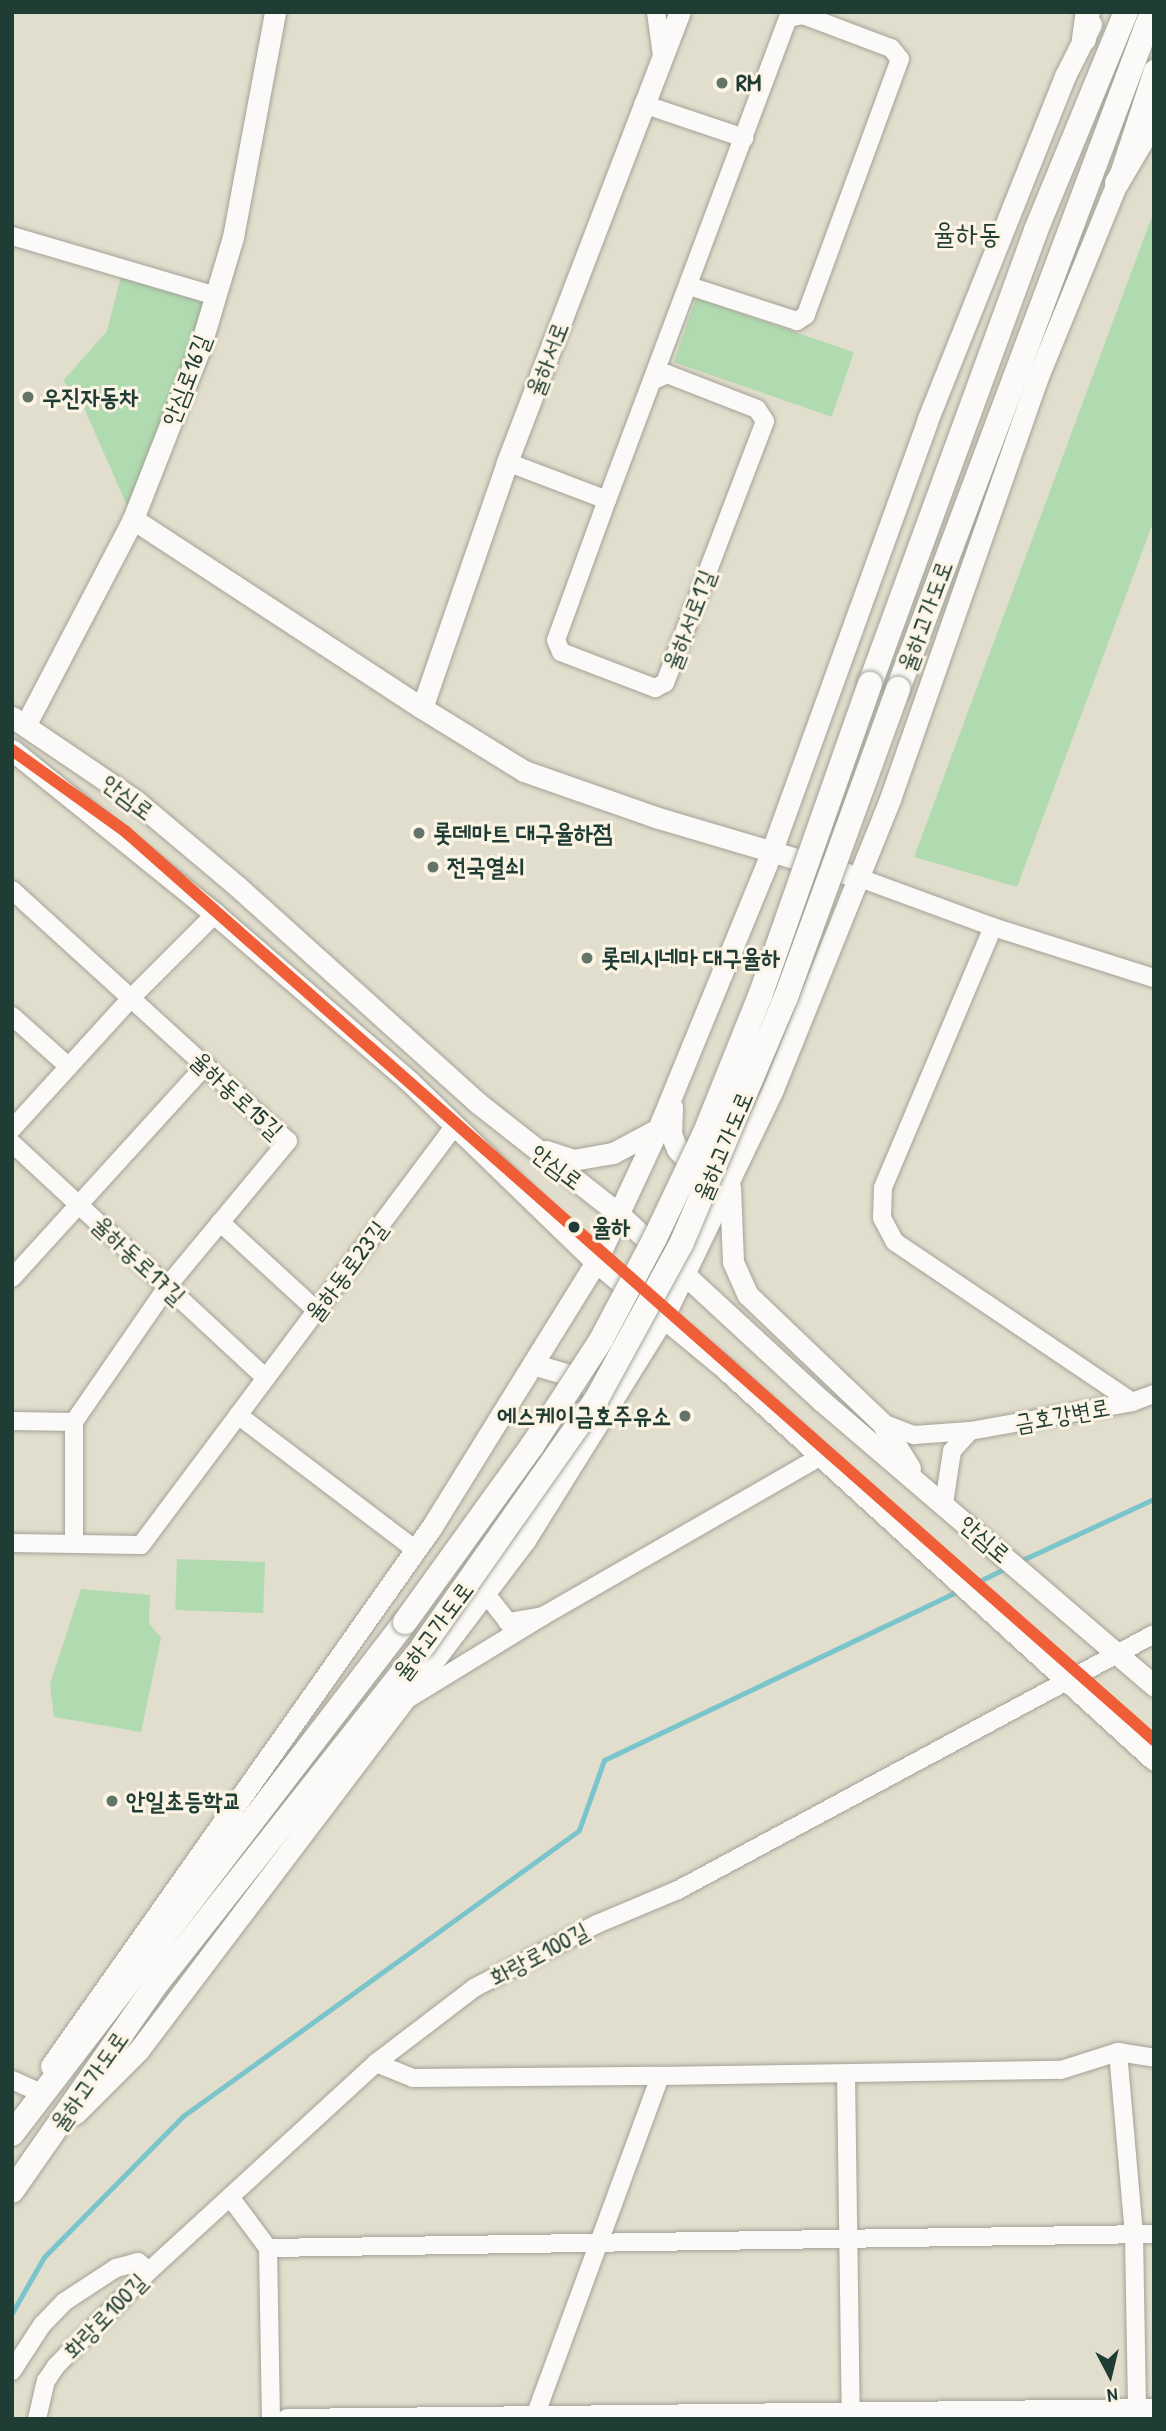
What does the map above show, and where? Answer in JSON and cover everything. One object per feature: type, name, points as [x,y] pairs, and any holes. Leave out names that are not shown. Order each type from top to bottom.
[{"type":"highway","points":[[1084,39],[1088,12]]},
{"type":"highway","name":"율하고가도로","points":[[14,2131],[405,1622],[546,1425],[601,1340],[655,1238],[704,1135],[760,996],[870,684],[1036,230],[1126,12]]},
{"type":"highway","name":"율하고가도로","points":[[12,2191],[158,1982],[422,1646],[597,1400],[682,1242],[786,997],[898,689],[1152,12]]},
{"type":"highway","points":[[1117,183],[1154,120]]},
{"type":"main road","name":"안심로16길","points":[[19,721],[133,519],[199,351],[233,237],[275,12]]},
{"type":"main road","name":"율하서로","points":[[422,708],[507,462],[680,12]]},
{"type":"main road","points":[[14,2131],[34,2090],[416,1550],[536,1365],[596,1262],[658,1129],[771,853],[927,421],[1097,12]]},
{"type":"main road","points":[[44,2146],[138,2051],[525,1540],[662,1320],[729,1184],[890,799],[1037,379],[1117,183],[1154,70]]},
{"type":"main road","points":[[133,519],[422,708],[524,771],[771,853],[857,877]]},
{"type":"main road","name":"안심로","points":[[19,721],[136,801],[526,1144],[619,1214],[919,1484],[1117,1651],[1154,1686]]},
{"type":"main road","name":"안심로","points":[[12,750],[215,914],[410,1082],[453,1128],[596,1262],[662,1320],[721,1365],[1036,1657],[1154,1760]]},
{"type":"main road","points":[[672,1094],[671,1134],[677,1149],[696,1172],[729,1184]]},
{"type":"main road","points":[[526,1144],[573,1160],[613,1153],[658,1129]]},
{"type":"main road","points":[[729,1184],[733,1262],[748,1295],[882,1423],[919,1484]]},
{"type":"main road","points":[[536,1365],[586,1380],[592,1387],[598,1421]]},
{"type":"main road","points":[[287,2419],[851,2416],[1146,2410]]},
{"type":"street","points":[[656,12],[662,56]]},
{"type":"street","name":"율하서로1길","points":[[652,381],[667,374],[757,409],[765,421],[665,682],[655,688],[561,652],[556,640],[607,500],[788,18],[803,15],[891,48],[900,59],[806,315],[797,321],[689,286]]},
{"type":"street","points":[[643,104],[744,138]]},
{"type":"street","points":[[12,236],[216,296]]},
{"type":"street","points":[[507,462],[607,500]]},
{"type":"street","points":[[857,877],[993,927],[1154,978]]},
{"type":"street","name":"율하동로15길","points":[[12,890],[288,1141],[220,1222]]},
{"type":"street","points":[[12,1129],[132,997],[215,914]]},
{"type":"street","points":[[993,927],[883,1188],[882,1218],[895,1242],[1132,1402]]},
{"type":"street","points":[[12,1016],[68,1067]]},
{"type":"street","points":[[12,1278],[206,1065]]},
{"type":"street","name":"율하동로23길","points":[[12,1543],[141,1545],[453,1128]]},
{"type":"street","name":"율하동로17길","points":[[12,1143],[266,1378]]},
{"type":"street","points":[[74,1544],[74,1422],[167,1287],[220,1222],[316,1310]]},
{"type":"street","name":"금호강변로","points":[[882,1423],[914,1435],[970,1432],[1132,1402],[1154,1394]]},
{"type":"street","points":[[239,1415],[416,1550]]},
{"type":"street","points":[[12,1421],[74,1422]]},
{"type":"street","points":[[944,1503],[952,1451],[970,1432]]},
{"type":"street","points":[[403,1701],[543,1616],[821,1456]]},
{"type":"street","points":[[485,1592],[508,1622],[543,1616]]},
{"type":"street","name":"화랑로100길","points":[[37,2419],[46,2381],[56,2366],[149,2271],[376,2063],[474,1989],[520,1962],[678,1890],[1062,1679],[1154,1634]]},
{"type":"street","points":[[376,2063],[413,2078],[1061,2070],[1118,2052],[1154,2058]]},
{"type":"street","points":[[1118,2052],[1146,2410]]},
{"type":"street","points":[[846,2074],[851,2416]]},
{"type":"street","points":[[534,2418],[596,2242],[660,2076]]},
{"type":"street","points":[[12,2080],[34,2090]]},
{"type":"street","points":[[230,2197],[268,2248],[271,2419]]},
{"type":"street","points":[[268,2248],[1154,2234]]},
{"type":"street","points":[[12,2371],[42,2325],[82,2288],[116,2268],[138,2262],[149,2271]]},
{"type":"green space","points":[[1154,211],[1154,520],[1017,887],[914,857]]},
{"type":"green space","points":[[123,268],[216,296],[133,519],[81,401],[63,381],[107,331]]},
{"type":"green space","points":[[696,298],[854,352],[832,417],[674,362]]},
{"type":"green space","points":[[177,1559],[265,1562],[263,1613],[175,1610]]},
{"type":"green space","points":[[81,1589],[150,1595],[149,1623],[161,1638],[141,1732],[54,1717],[50,1684]]},
{"type":"waterway","points":[[1018,1562],[1154,1499]]},
{"type":"waterway","points":[[971,1585],[1006,1568]]},
{"type":"waterway","points":[[12,2313],[44,2257],[183,2116],[579,1830],[604,1760],[959,1591]]},
{"type":"transit line","points":[[12,750],[126,832],[1154,1740]]},
{"type":"place","name":"RM","points":[[722,83]]},
{"type":"place","name":"우진자동차","points":[[28,397]]},
{"type":"place","name":"롯데마트 대구율하점","points":[[419,833]]},
{"type":"place","name":"전국열쇠","points":[[433,867]]},
{"type":"place","name":"롯데시네마 대구율하","points":[[587,958]]},
{"type":"place","name":"율하","points":[[574,1227]]},
{"type":"place","name":"에스케이금호주유소","points":[[685,1416]]},
{"type":"place","name":"안일초등학교","points":[[112,1801]]},
{"type":"district","name":"율하동","points":[[967,233]]}]
